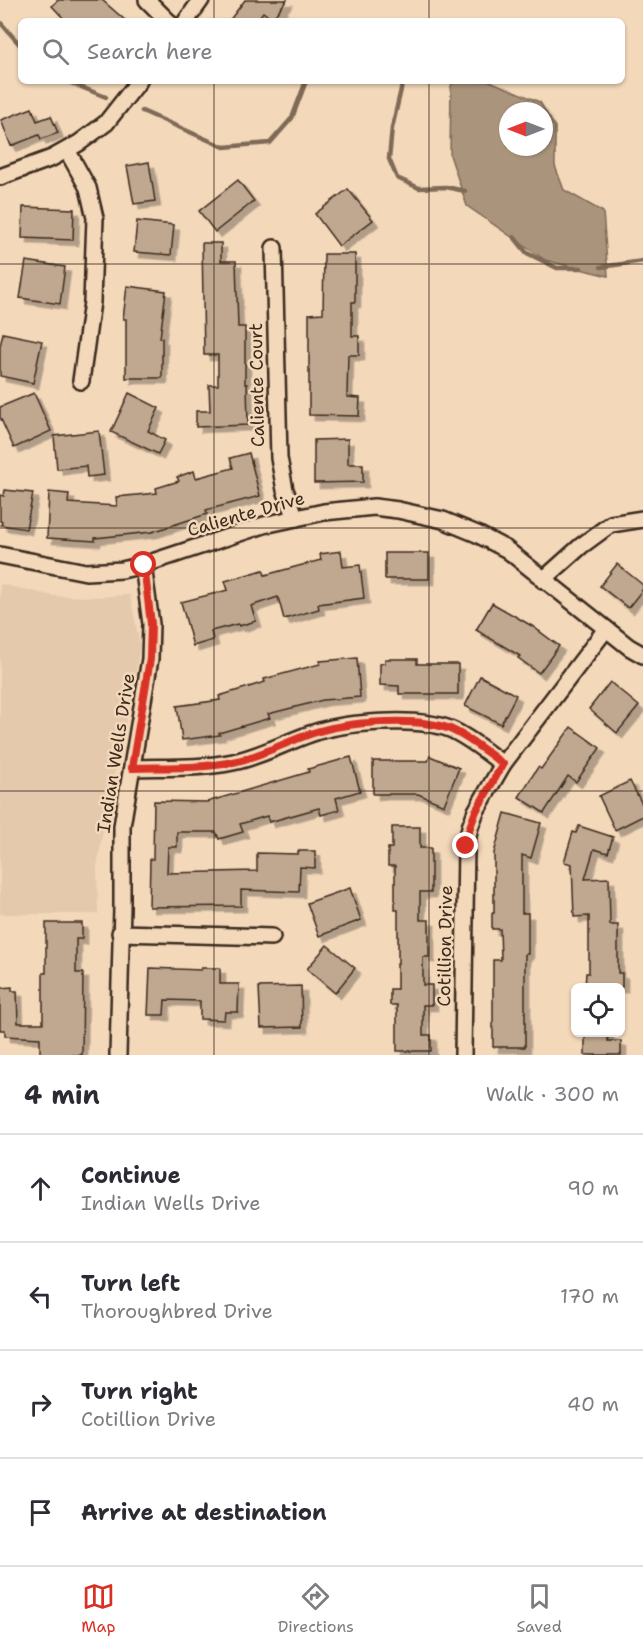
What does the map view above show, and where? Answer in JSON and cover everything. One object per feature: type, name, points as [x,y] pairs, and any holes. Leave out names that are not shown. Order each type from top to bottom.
[{"type":"street","points":[[147,0],[165,18]]},
{"type":"street","points":[[188,18],[201,0]]},
{"type":"street","points":[[0,177],[52,158],[79,143],[106,123],[137,84]]},
{"type":"street","points":[[67,150],[88,188],[95,218],[92,302],[81,381]]},
{"type":"street","name":"Caliente Court","points":[[274,248],[279,458],[285,490],[297,518]]},
{"type":"street","name":"Caliente Drive","points":[[0,555],[86,572],[122,570],[144,565],[264,525],[324,512],[374,507],[398,510],[443,520],[506,549],[629,647],[643,655]]},
{"type":"street","points":[[543,580],[580,546],[611,524],[643,519]]},
{"type":"street","name":"Indian Wells Drive","points":[[118,1055],[122,826],[150,659],[151,624],[144,565]]},
{"type":"street","name":"Cotillion Drive","points":[[463,1055],[466,846],[470,827],[476,811],[503,764],[606,629]]},
{"type":"street","points":[[132,768],[206,766],[232,762],[252,757],[312,733],[348,725],[405,721],[450,729],[470,740],[503,764]]},
{"type":"street","points":[[120,933],[272,937]]},
{"type":"shaded area","points":[[452,84],[497,84],[540,102],[499,102],[499,156],[553,156],[553,124],[555,127],[555,166],[564,190],[603,212],[608,276],[545,260],[467,206],[450,155],[451,86]]},
{"type":"shaded area","points":[[0,584],[54,596],[130,595],[140,646],[97,867],[98,914],[0,914]]},
{"type":"building","points":[[58,0],[102,0],[123,18],[63,18],[52,6]]},
{"type":"building","points":[[245,0],[287,0],[273,18],[263,12],[258,18],[231,18]]},
{"type":"building","points":[[32,108],[37,121],[51,116],[58,133],[41,139],[39,135],[11,146],[1,120]]},
{"type":"building","points":[[149,162],[155,201],[134,204],[127,166]]},
{"type":"building","points":[[238,180],[254,201],[215,232],[199,211]]},
{"type":"building","points":[[348,189],[373,220],[339,246],[315,214]]},
{"type":"building","points":[[23,207],[74,209],[73,240],[22,238]]},
{"type":"building","points":[[137,221],[174,225],[171,255],[134,252]]},
{"type":"building","points":[[202,243],[221,243],[221,261],[236,261],[238,327],[245,327],[248,425],[196,427],[196,411],[210,411],[209,385],[218,385],[218,355],[204,355]]},
{"type":"building","points":[[324,254],[355,254],[352,336],[359,336],[359,355],[348,355],[347,397],[360,398],[359,416],[309,415],[309,314],[323,313]]},
{"type":"building","points":[[26,261],[65,267],[60,304],[20,298]]},
{"type":"building","points":[[127,286],[166,291],[160,338],[162,338],[162,378],[126,378],[126,319],[123,319]]},
{"type":"building","points":[[3,333],[42,341],[33,383],[0,376],[0,346]]},
{"type":"building","points":[[34,393],[51,431],[14,448],[0,417],[0,407]]},
{"type":"building","points":[[129,393],[159,408],[148,431],[165,440],[158,454],[111,432]]},
{"type":"building","points":[[99,431],[104,475],[87,477],[86,466],[57,469],[54,436]]},
{"type":"building","points":[[348,439],[348,464],[363,464],[363,482],[314,483],[314,440]]},
{"type":"building","points":[[249,453],[260,496],[206,510],[207,514],[152,532],[95,538],[95,541],[47,538],[49,492],[69,494],[68,503],[117,506],[116,497],[157,493],[156,488],[179,481],[177,477],[194,471],[196,478],[233,468],[230,458]]},
{"type":"building","points":[[5,490],[33,493],[26,529],[1,525],[0,495],[4,496]]},
{"type":"building","points":[[341,551],[343,567],[360,565],[364,598],[318,604],[319,609],[284,619],[278,597],[251,606],[256,621],[211,631],[213,640],[193,646],[181,602],[228,590],[225,581],[263,570],[265,575],[321,560],[320,554]]},
{"type":"building","points":[[385,553],[429,553],[429,579],[385,579]]},
{"type":"building","points":[[617,564],[643,585],[643,589],[628,608],[600,586]]},
{"type":"building","points":[[492,603],[532,626],[559,646],[539,673],[518,658],[520,656],[476,630]]},
{"type":"building","points":[[357,658],[360,697],[323,700],[268,714],[270,718],[219,733],[220,735],[182,740],[177,706],[220,700],[219,696],[265,682],[264,679],[320,664],[320,661]]},
{"type":"building","points":[[385,659],[417,659],[417,664],[458,664],[458,694],[399,694],[399,686],[380,685],[380,664],[385,663]]},
{"type":"building","points":[[480,676],[516,695],[501,724],[465,706]]},
{"type":"building","points":[[610,682],[639,706],[617,733],[589,709]]},
{"type":"building","points":[[571,727],[600,748],[576,782],[568,776],[544,813],[519,797],[538,767],[541,769]]},
{"type":"building","points":[[430,756],[459,768],[444,805],[418,794],[373,794],[373,761],[428,761]]},
{"type":"building","points":[[351,757],[360,791],[336,798],[339,810],[321,815],[319,808],[269,822],[267,816],[240,824],[243,832],[219,839],[216,832],[177,832],[177,847],[168,847],[167,873],[257,871],[257,853],[298,854],[298,851],[315,851],[315,868],[300,867],[299,892],[241,890],[241,906],[149,907],[154,801],[207,802]]},
{"type":"building","points":[[630,781],[643,806],[643,816],[615,830],[599,796]]},
{"type":"building","points":[[505,813],[541,823],[531,858],[522,855],[522,913],[528,913],[528,954],[525,954],[525,1047],[493,1047],[493,960],[501,960],[500,929],[492,929],[494,853]]},
{"type":"building","points":[[579,826],[613,837],[608,853],[594,849],[585,879],[609,878],[610,925],[618,925],[618,973],[622,973],[622,983],[585,983],[586,973],[589,973],[589,916],[574,917],[572,864],[564,862],[573,832],[576,833]]},
{"type":"building","points":[[392,827],[420,827],[420,848],[431,848],[431,892],[420,892],[420,920],[429,920],[429,957],[423,957],[423,985],[432,985],[432,1005],[423,1005],[423,1035],[431,1035],[431,1051],[397,1051],[397,1005],[390,1005],[390,989],[397,989],[398,964],[395,866],[388,866],[388,848],[392,848]]},
{"type":"building","points":[[350,888],[361,920],[319,936],[307,903]]},
{"type":"building","points":[[46,923],[82,923],[82,939],[76,939],[76,973],[83,973],[82,1055],[40,1055],[40,1038],[5,1036],[5,1030],[0,1030],[0,988],[12,987],[12,991],[17,991],[18,1023],[43,1023]]},
{"type":"building","points":[[327,945],[355,968],[335,993],[307,969]]},
{"type":"building","points":[[150,968],[201,970],[201,968],[220,968],[220,984],[239,984],[238,1012],[225,1012],[224,1020],[200,1019],[200,1001],[165,1000],[164,1015],[148,1015]]},
{"type":"building","points":[[301,986],[302,1027],[261,1028],[259,987]]},
{"type":"building","points":[[585,1037],[608,1037],[608,1041],[621,1041],[621,1055],[585,1055]]},
{"type":"waterway","points":[[0,22],[18,43]]},
{"type":"waterway","points":[[74,84],[106,97]]},
{"type":"waterway","points":[[142,111],[224,147],[270,143],[292,118],[305,84]]},
{"type":"waterway","points":[[402,84],[392,128],[389,159],[397,178],[419,188],[446,187],[465,191]]},
{"type":"waterway","points":[[514,237],[527,253],[557,268],[581,268]]},
{"type":"waterway","points":[[601,267],[643,261]]},
{"type":"route","points":[[144,565],[151,624],[150,659],[132,768],[206,766],[232,762],[252,757],[312,733],[348,725],[405,721],[431,724],[450,729],[470,740],[503,764],[476,811],[466,846]]}]
